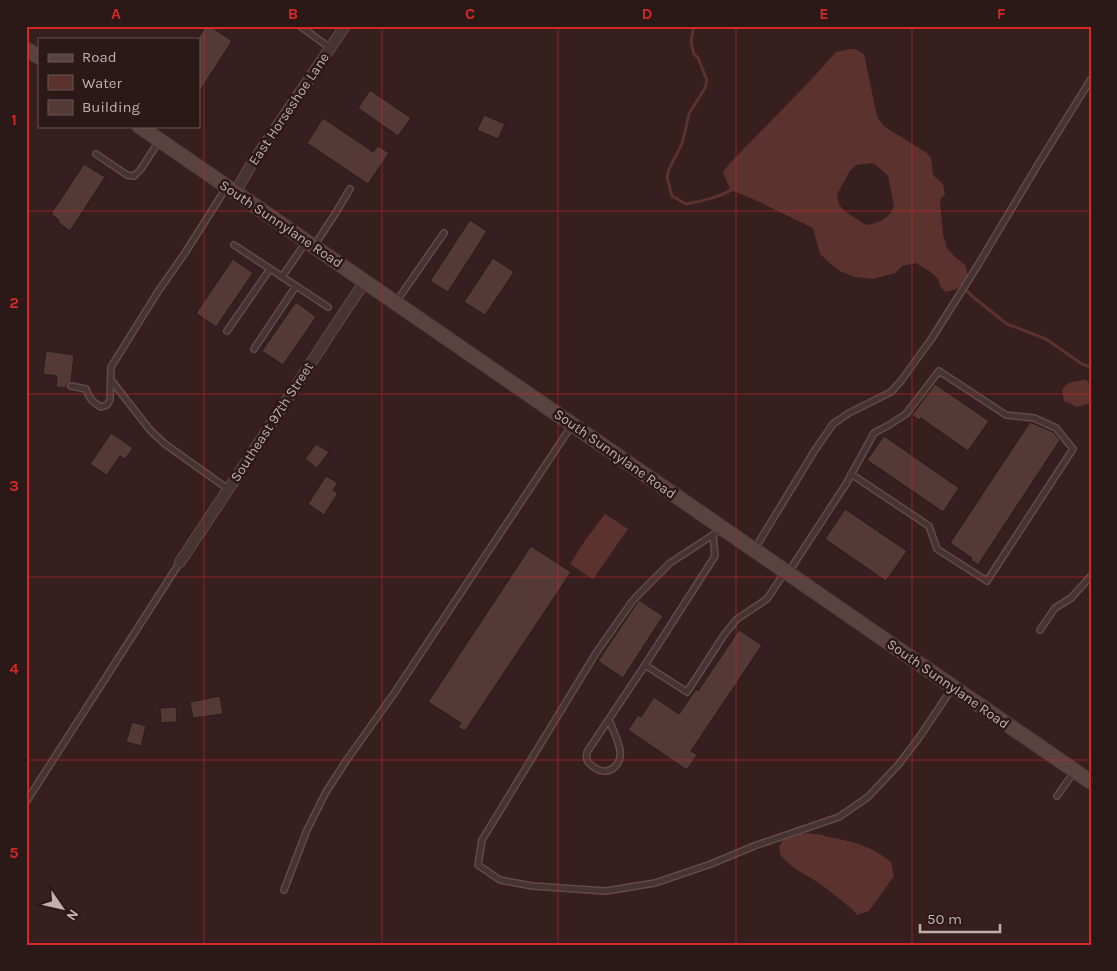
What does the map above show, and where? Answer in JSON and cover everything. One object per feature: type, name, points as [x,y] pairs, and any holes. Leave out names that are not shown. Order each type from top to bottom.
[{"type":"street","name":"East Horseshoe Lane","points":[[231,190],[251,164],[345,26]]},
{"type":"street","points":[[26,49],[38,56]]},
{"type":"street","name":"South Sunnylane Road","points":[[142,128],[572,425],[718,532],[754,550],[1091,782]]},
{"type":"street","name":"Southeast 97th Street","points":[[180,562],[365,282]]},
{"type":"lane","points":[[300,26],[330,48]]},
{"type":"lane","points":[[754,550],[833,424],[849,413],[891,392],[932,338],[1091,79]]},
{"type":"lane","points":[[96,154],[127,175],[134,176],[141,169],[159,140]]},
{"type":"lane","points":[[282,277],[335,214],[350,189]]},
{"type":"lane","points":[[71,386],[86,388],[94,404],[101,408],[107,405],[110,400],[111,367],[212,208],[231,190]]},
{"type":"lane","points":[[395,302],[444,233]]},
{"type":"lane","points":[[234,246],[328,307]]},
{"type":"lane","points":[[227,331],[270,269]]},
{"type":"lane","points":[[254,349],[296,286]]},
{"type":"lane","points":[[645,666],[687,692],[724,635],[737,619],[767,599],[851,474],[874,433],[906,414],[939,371],[1006,415],[1034,418],[1056,428],[1073,448],[987,581],[938,549],[929,526],[851,474]]},
{"type":"lane","points":[[111,380],[150,430],[165,444],[228,489]]},
{"type":"lane","points":[[284,890],[307,830],[326,792],[572,425]]},
{"type":"lane","points":[[609,720],[617,740],[620,756],[613,769],[605,772],[591,765],[587,760],[587,752],[645,666],[715,556],[718,532]]},
{"type":"lane","points":[[718,532],[670,563],[637,596],[596,653],[482,840],[478,865],[500,880],[532,886],[606,891],[655,884],[754,846],[839,817],[868,797],[899,764],[953,687]]},
{"type":"lane","points":[[26,802],[180,562]]},
{"type":"lane","points":[[1040,630],[1055,608],[1071,598],[1091,576]]},
{"type":"lane","points":[[1057,796],[1074,771]]},
{"type":"water","points":[[855,49],[864,54],[877,116],[880,121],[885,127],[927,153],[931,158],[933,175],[943,184],[945,194],[940,200],[943,234],[947,248],[966,266],[968,276],[963,283],[963,287],[946,292],[935,276],[916,263],[902,266],[895,273],[873,279],[855,277],[840,271],[820,254],[813,228],[755,200],[730,191],[723,172],[729,164],[836,52]],"holes":[[[875,164],[888,176],[894,206],[883,220],[866,225],[839,205],[837,194],[850,171],[856,165]]]},
{"type":"water","points":[[1086,380],[1090,384],[1091,403],[1077,407],[1064,401],[1062,390],[1064,387],[1070,382]]},
{"type":"water","points":[[605,514],[628,529],[593,579],[570,564]]},
{"type":"water","points":[[808,833],[868,847],[891,862],[894,876],[869,911],[857,915],[822,885],[794,868],[781,856],[779,847],[785,836]]},
{"type":"building","points":[[206,26],[210,26],[232,41],[200,90],[200,38]]},
{"type":"building","points":[[370,90],[411,118],[398,136],[358,108]]},
{"type":"building","points":[[484,115],[505,124],[498,139],[477,130]]},
{"type":"building","points":[[323,118],[373,152],[378,146],[389,153],[368,184],[307,143]]},
{"type":"building","points":[[84,164],[105,177],[70,231],[51,214]]},
{"type":"building","points":[[470,220],[487,231],[448,292],[430,281]]},
{"type":"building","points":[[493,258],[514,272],[485,315],[464,302]]},
{"type":"building","points":[[233,259],[253,273],[216,327],[196,313]]},
{"type":"building","points":[[296,302],[316,317],[283,365],[262,351]]},
{"type":"building","points":[[46,351],[74,355],[71,382],[67,384],[67,388],[56,387],[57,376],[43,374]]},
{"type":"building","points":[[935,384],[989,421],[968,451],[921,418],[919,420],[912,415]]},
{"type":"building","points":[[1030,422],[1053,432],[1060,440],[978,565],[971,560],[972,558],[950,543]]},
{"type":"building","points":[[111,433],[133,448],[125,459],[120,456],[107,475],[90,464]]},
{"type":"building","points":[[884,436],[959,488],[943,512],[867,460]]},
{"type":"building","points":[[316,444],[329,452],[317,468],[305,459]]},
{"type":"building","points":[[326,476],[338,483],[333,490],[338,493],[324,515],[308,504]]},
{"type":"building","points":[[845,509],[907,551],[886,581],[825,539]]},
{"type":"building","points":[[531,546],[571,572],[465,731],[458,727],[461,723],[428,702]]},
{"type":"building","points":[[639,600],[663,616],[623,678],[598,661]]},
{"type":"building","points":[[739,630],[762,645],[691,751],[697,755],[687,770],[628,730],[638,715],[641,717],[654,697],[679,714],[696,689],[698,691]]},
{"type":"building","points":[[220,696],[223,714],[193,718],[190,702]]},
{"type":"building","points":[[176,707],[177,722],[161,723],[160,708]]},
{"type":"building","points":[[132,722],[146,726],[141,746],[126,742]]},
{"type":"waterway","points":[[694,26],[691,42],[694,54],[698,58],[707,80],[705,88],[689,114],[682,144],[667,177],[672,196],[686,204],[717,196],[732,189]]},
{"type":"waterway","points":[[964,288],[1007,324],[1046,339],[1082,364],[1091,367]]}]
